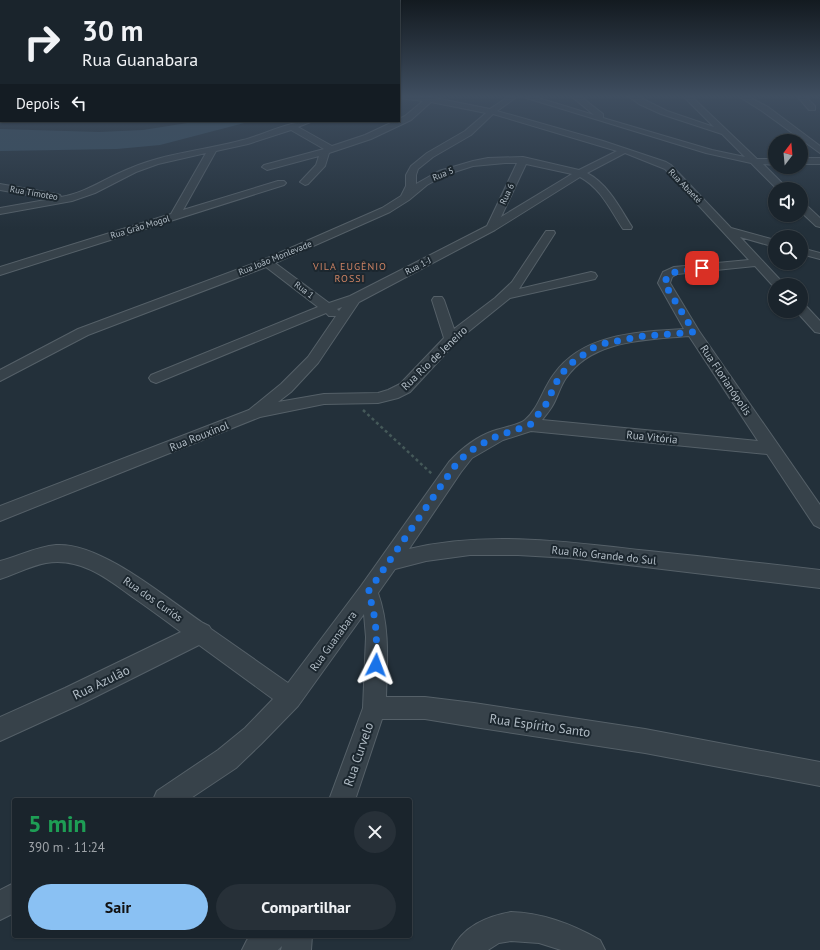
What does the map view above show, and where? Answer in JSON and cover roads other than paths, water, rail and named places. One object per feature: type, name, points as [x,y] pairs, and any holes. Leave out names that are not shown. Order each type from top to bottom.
[{"type":"street","points":[[0,211],[68,199],[92,191],[133,170],[155,162],[250,140]]},
{"type":"street","points":[[312,140],[328,151]]},
{"type":"street","points":[[267,168],[328,151],[358,140]]},
{"type":"street","points":[[405,198],[411,186],[411,174],[414,168],[435,152],[455,140]]},
{"type":"street","name":"Rua Abaeté","points":[[593,140],[625,150],[668,167],[773,278]]},
{"type":"street","points":[[671,140],[755,163],[768,162]]},
{"type":"street","points":[[734,140],[775,182]]},
{"type":"street","points":[[808,140],[820,150]]},
{"type":"street","points":[[652,160],[680,143]]},
{"type":"street","points":[[175,216],[212,150]]},
{"type":"street","name":"Rua 1-J","points":[[156,378],[327,308],[354,299],[491,228],[580,173],[625,150]]},
{"type":"street","points":[[305,182],[320,166],[328,151]]},
{"type":"street","name":"Rua 5","points":[[405,198],[425,181],[444,172],[492,160],[524,160],[580,173]]},
{"type":"street","name":"Rua 6","points":[[491,228],[524,160]]},
{"type":"street","points":[[808,162],[820,161]]},
{"type":"street","points":[[580,173],[589,178],[601,189],[627,227]]},
{"type":"street","name":"Rua Grão Mogol","points":[[1,270],[281,183]]},
{"type":"street","name":"Rua Timoteo","points":[[0,187],[68,199]]},
{"type":"street","name":"Rua João Monlevade","points":[[0,376],[83,332],[267,262],[346,229],[386,210],[405,198]]},
{"type":"street","points":[[808,213],[820,224]]},
{"type":"street","points":[[727,230],[768,242]]},
{"type":"street","name":"Rua Rio de Jeneiro","points":[[254,414],[290,405],[324,400],[378,398],[393,394],[405,388],[451,339],[517,284],[550,232]]},
{"type":"street","points":[[808,253],[820,256]]},
{"type":"street","name":"Rua 1","points":[[267,262],[327,308],[342,317]]},
{"type":"street","name":"Rua Florianópolis","points":[[758,262],[674,271],[668,275],[664,283],[694,332],[820,520]]},
{"type":"street","points":[[505,295],[591,276]]},
{"type":"street","name":"Rua Rouxinol","points":[[0,514],[254,414],[286,388],[313,360],[354,299]]},
{"type":"street","points":[[438,300],[451,339]]},
{"type":"street","points":[[808,317],[820,330]]},
{"type":"street","points":[[530,425],[546,404],[559,377],[569,365],[593,348],[606,343],[644,336],[694,332]]},
{"type":"street","name":"Rua Vitória","points":[[530,425],[773,449]]},
{"type":"street","name":"Rua Guanabara","points":[[290,698],[368,592],[443,484],[466,454],[497,436],[530,425]]},
{"type":"street","name":"Rua Rio Grande do Sul","points":[[389,562],[426,553],[470,547],[518,547],[570,550],[820,578]]},
{"type":"street","name":"Rua dos Curiós","points":[[0,570],[35,558],[60,552],[86,557],[114,572],[290,698]]},
{"type":"street","points":[[368,592],[374,610],[377,637],[374,708]]},
{"type":"street","name":"Rua Azulão","points":[[0,728],[73,696],[202,634]]},
{"type":"street","points":[[169,798],[227,759],[253,736],[290,698]]},
{"type":"street","name":"Rua Espírito Santo","points":[[374,708],[425,708],[645,740],[820,774]]},
{"type":"street","name":"Rua Curvelo","points":[[343,798],[374,708]]},
{"type":"street","points":[[0,906],[12,898]]},
{"type":"street","points":[[467,950],[487,933],[507,927],[543,929],[564,937],[590,950]]},
{"type":"street","points":[[257,950],[270,938]]},
{"type":"street","points":[[296,950],[298,938]]},
{"type":"water","points":[[0,140],[178,140],[160,145],[117,149],[0,151]]},
{"type":"district","name":"VILA EUGÊNIO ROSSI","points":[[350,272]]}]
